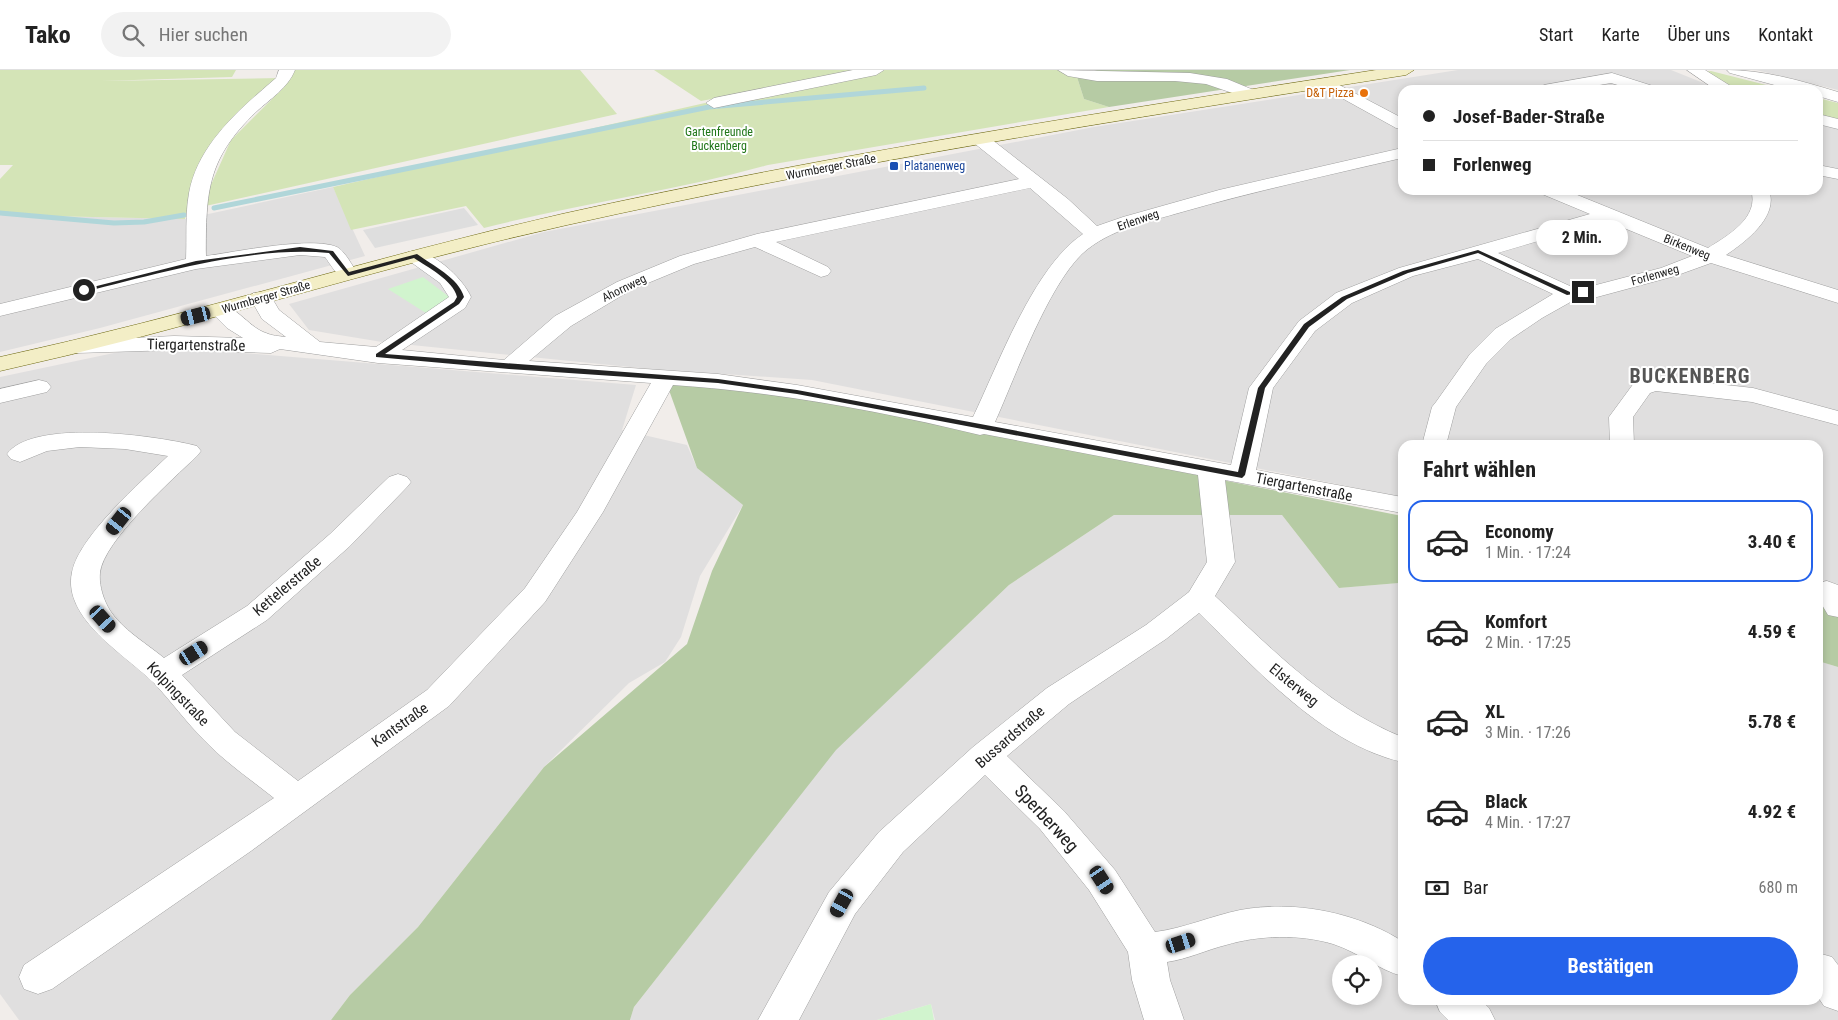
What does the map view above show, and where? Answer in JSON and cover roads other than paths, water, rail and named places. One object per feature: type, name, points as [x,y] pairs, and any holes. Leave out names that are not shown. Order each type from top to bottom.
[{"type":"main road","name":"Wurmberger Straße","points":[[0,364],[220,310],[415,256],[568,218],[980,140],[1250,94],[1406,70]]},
{"type":"street","points":[[196,263],[200,188],[210,162],[234,123],[283,80],[287,70]]},
{"type":"street","points":[[714,103],[876,70]]},
{"type":"street","points":[[1066,70],[1089,76],[1190,78],[1232,86],[1250,94]]},
{"type":"street","points":[[1695,70],[1719,85]]},
{"type":"street","points":[[1735,70],[1793,85]]},
{"type":"street","points":[[1572,85],[1612,78],[1634,85]]},
{"type":"street","points":[[1326,82],[1398,120]]},
{"type":"street","points":[[1823,92],[1838,97]]},
{"type":"street","points":[[1823,120],[1838,124]]},
{"type":"street","points":[[980,140],[1061,203],[1095,235]]},
{"type":"street","name":"Erlenweg","points":[[980,428],[1014,354],[1056,273],[1075,250],[1095,235],[1133,220],[1211,197],[1398,154]]},
{"type":"street","points":[[1823,171],[1838,174]]},
{"type":"street","name":"Ahornweg","points":[[509,367],[563,321],[624,286],[687,260],[757,240],[1032,182]]},
{"type":"street","name":"Birkenweg","points":[[1561,195],[1606,215],[1710,256],[1835,294]]},
{"type":"street","name":"Forlenweg","points":[[1435,440],[1444,407],[1478,359],[1503,334],[1534,312],[1570,294],[1597,291],[1668,272],[1710,256],[1744,234],[1756,217],[1762,195]]},
{"type":"street","points":[[1242,475],[1261,388],[1307,326],[1344,298],[1406,272],[1478,251],[1555,232],[1606,215]]},
{"type":"street","points":[[757,240],[821,271]]},
{"type":"street","points":[[0,310],[196,263],[267,253],[315,249],[331,252],[348,274]]},
{"type":"street","points":[[1478,251],[1570,294]]},
{"type":"street","points":[[378,356],[457,303],[460,297],[459,292],[448,279],[415,256]]},
{"type":"street","name":"Tiergartenstraße","points":[[261,298],[270,314],[315,348]]},
{"type":"street","name":"Tiergartenstraße","points":[[220,310],[259,339],[378,356],[718,381],[797,392],[980,428],[1398,504]]},
{"type":"street","name":"Tiergartenstraße","points":[[76,346],[174,343],[315,348]]},
{"type":"street","name":"Kantstraße","points":[[38,978],[239,841],[438,698],[535,595],[590,512],[665,378]]},
{"type":"street","points":[[1622,440],[1621,417],[1642,388],[1654,384],[1753,395],[1838,418]]},
{"type":"street","points":[[0,396],[39,387]]},
{"type":"street","name":"Kolpingstraße","points":[[20,454],[39,445],[76,438],[188,451],[128,509],[91,557],[86,573],[88,596],[103,619],[126,646],[162,673],[215,732],[297,798]]},
{"type":"street","name":"Bussardstraße","points":[[778,1020],[842,903],[891,842],[985,756],[1058,696],[1156,632],[1200,598],[1222,562],[1210,469]]},
{"type":"street","name":"Kettelerstraße","points":[[162,673],[257,613],[340,540],[398,482]]},
{"type":"street","name":"Elsterweg","points":[[1200,598],[1245,640],[1273,670],[1311,700],[1351,728],[1398,748]]},
{"type":"street","name":"Sperberweg","points":[[985,756],[1022,789],[1052,820],[1102,880],[1146,949],[1151,980],[1164,1020]]},
{"type":"street","points":[[1146,949],[1181,943],[1250,924],[1286,923],[1324,926],[1362,938],[1398,958]]},
{"type":"street","points":[[1823,975],[1838,994]]},
{"type":"street","points":[[1459,1005],[1475,1020]]},
{"type":"waterway","points":[[214,208],[709,107],[924,88]]},
{"type":"waterway","points":[[0,213],[114,223],[144,222],[184,215]]},
{"type":"place","name":"D&T Pizza","points":[[1364,93]]},
{"type":"place","name":"Platanenweg","points":[[894,166]]},
{"type":"district","name":"BUCKENBERG","points":[[1690,376]]},
{"type":"park label","name":"Gartenfreunde Buckenberg","points":[[719,139]]}]
